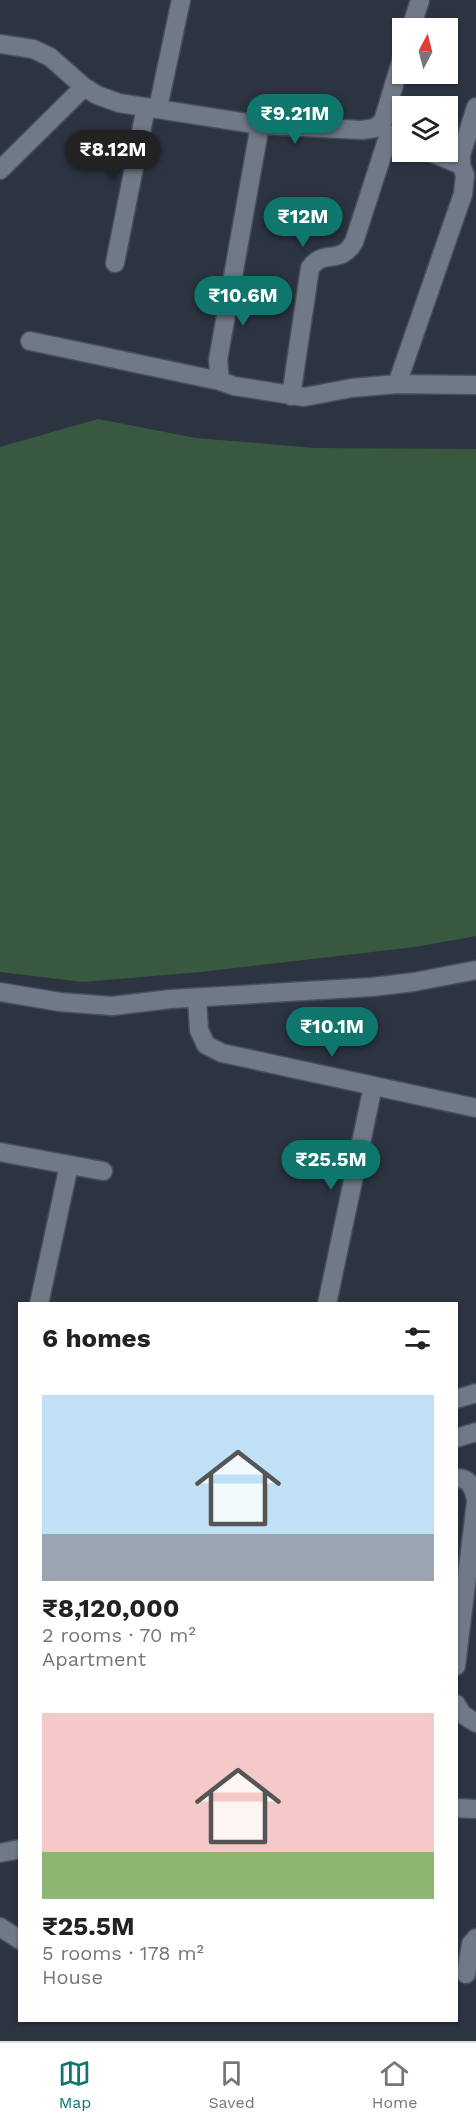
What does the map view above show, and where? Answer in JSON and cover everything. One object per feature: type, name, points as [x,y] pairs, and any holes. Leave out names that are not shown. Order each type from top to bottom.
[{"type":"street","points":[[115,263],[152,107],[181,0]]},
{"type":"street","points":[[414,18],[420,0]]},
{"type":"street","points":[[0,44],[33,49],[50,57],[84,87],[118,103],[260,125],[362,130],[389,134]]},
{"type":"street","points":[[291,396],[310,268],[315,260],[340,256],[348,251],[354,242],[389,134],[383,121],[394,84]]},
{"type":"street","points":[[0,170],[84,87]]},
{"type":"street","points":[[397,384],[463,194],[465,175],[461,165],[462,145],[476,107]]},
{"type":"street","points":[[220,381],[218,360],[260,125]]},
{"type":"street","points":[[454,162],[461,165]]},
{"type":"street","points":[[30,341],[220,381],[234,386],[291,396],[304,397],[352,388],[397,384],[476,385]]},
{"type":"street","points":[[0,992],[60,1002],[112,1006],[372,987],[414,982],[476,970]]},
{"type":"street","points":[[197,998],[199,1030],[206,1045],[222,1053],[476,1108]]},
{"type":"street","points":[[327,1302],[373,1086]]},
{"type":"street","points":[[0,1152],[103,1171]]},
{"type":"street","points":[[39,1302],[69,1165]]},
{"type":"street","points":[[458,1398],[476,1394]]},
{"type":"street","points":[[458,1437],[476,1432]]},
{"type":"street","points":[[458,1478],[466,1479],[473,1486],[476,1500],[458,1649]]},
{"type":"street","points":[[458,1707],[462,1714],[476,1723]]},
{"type":"street","points":[[458,1808],[476,1809]]},
{"type":"street","points":[[0,1854],[18,1850]]},
{"type":"street","points":[[0,1927],[18,1939]]},
{"type":"street","points":[[466,1974],[471,1944],[476,1938]]},
{"type":"green space","points":[[98,419],[196,438],[315,448],[476,449],[476,936],[415,947],[201,972],[83,982],[0,972],[0,447]]}]
